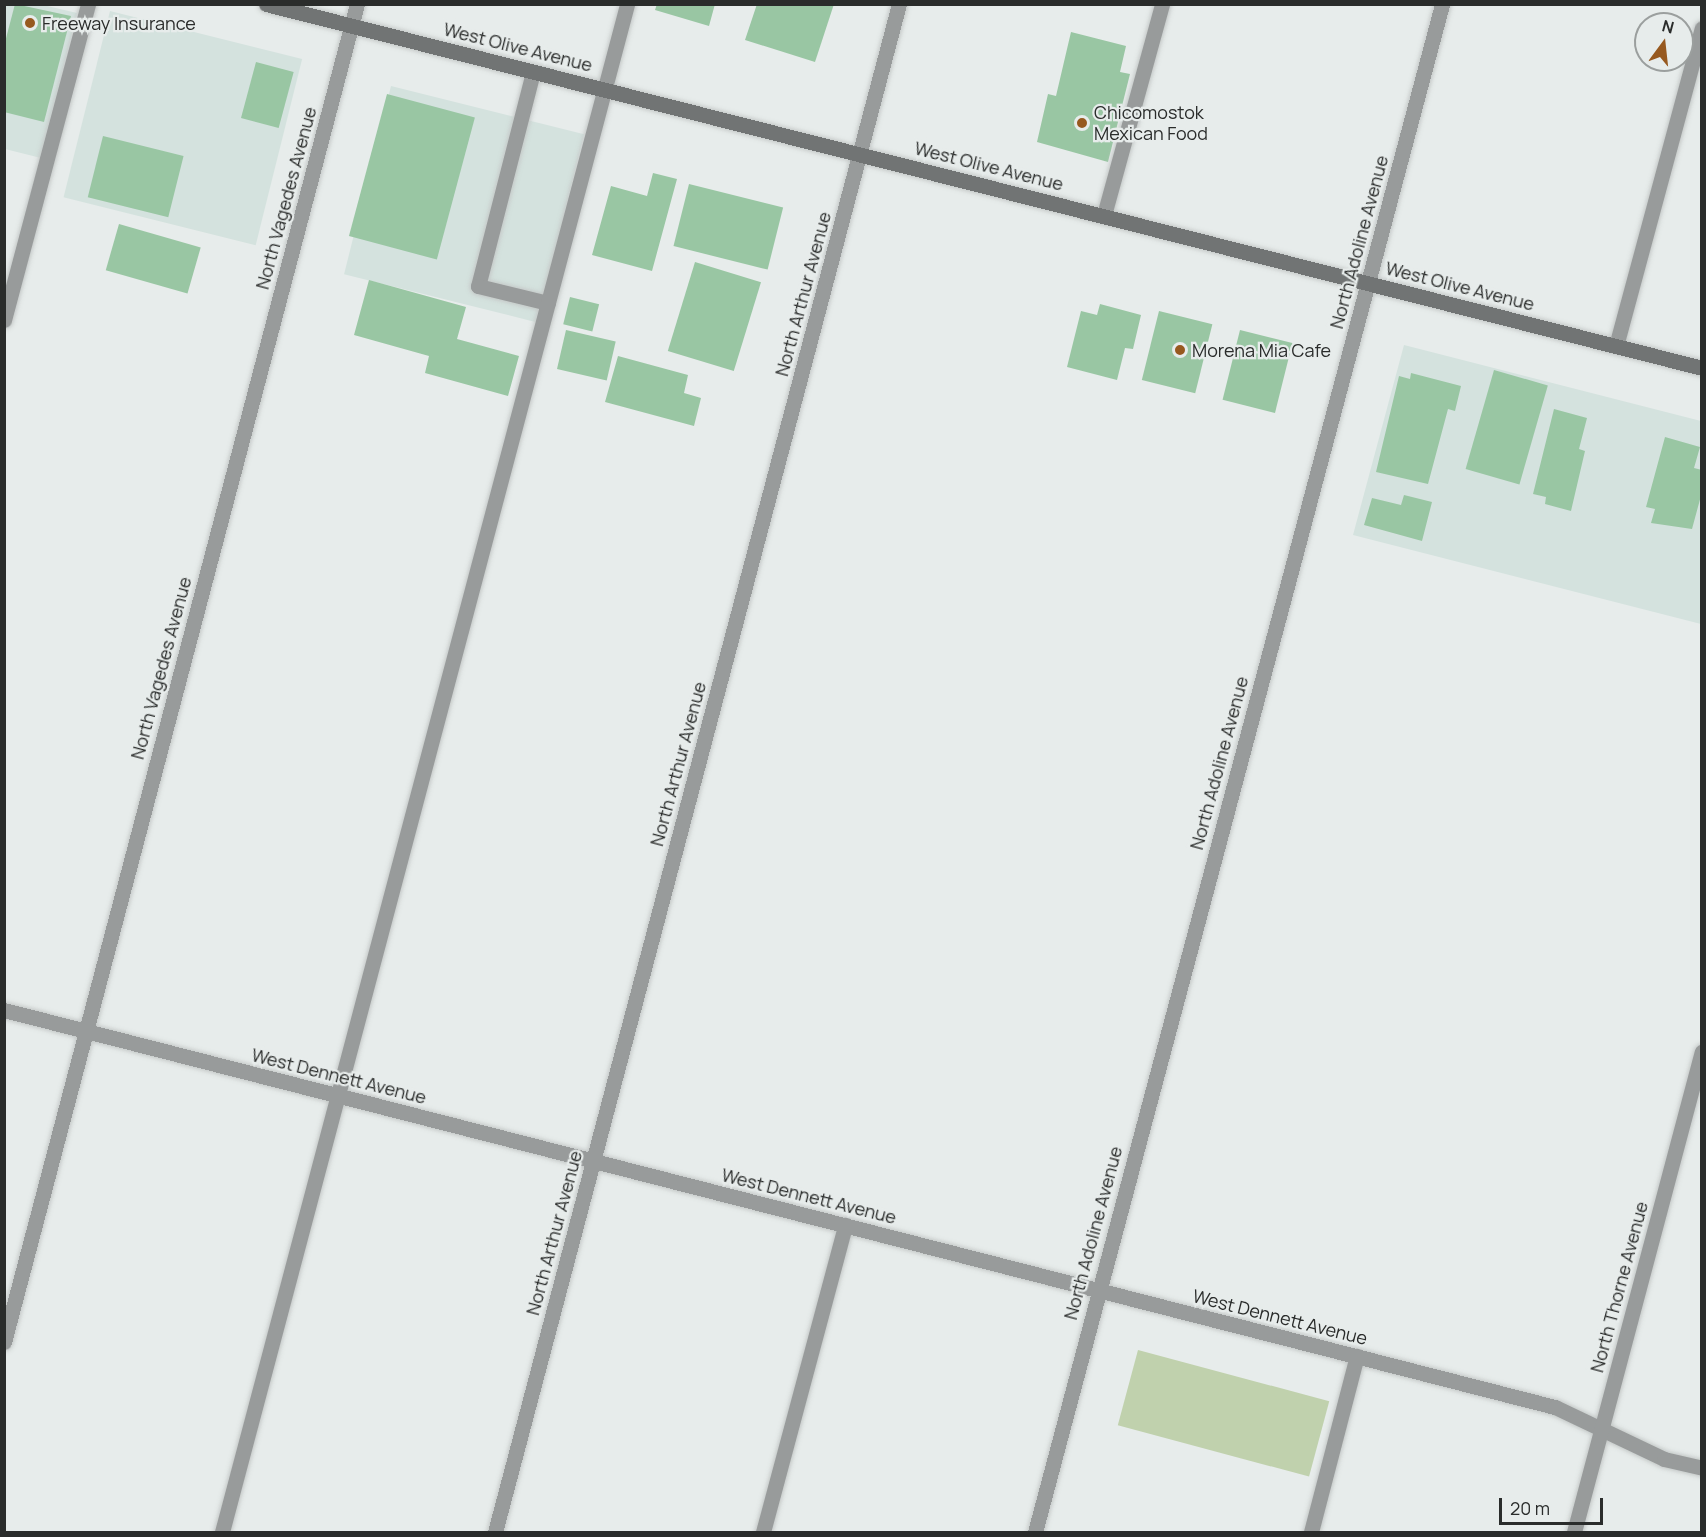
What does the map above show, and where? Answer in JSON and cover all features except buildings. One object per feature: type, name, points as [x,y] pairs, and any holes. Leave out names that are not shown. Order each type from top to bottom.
[{"type":"main road","name":"West Olive Avenue","points":[[266,4],[1701,368]]},
{"type":"street","points":[[4,320],[88,4]]},
{"type":"street","name":"North Vagedes Avenue","points":[[4,1342],[84,1030],[357,4]]},
{"type":"street","points":[[222,1533],[627,4]]},
{"type":"street","name":"North Arthur Avenue","points":[[495,1533],[899,4]]},
{"type":"street","points":[[1104,215],[1162,4]]},
{"type":"street","name":"North Adoline Avenue","points":[[1035,1533],[1442,4]]},
{"type":"street","points":[[1616,346],[1701,28]]},
{"type":"street","points":[[533,72],[478,286],[548,303]]},
{"type":"street","name":"West Dennett Avenue","points":[[4,1010],[1556,1407],[1664,1459],[1701,1468]]},
{"type":"street","name":"North Thorne Avenue","points":[[1574,1533],[1701,1052]]},
{"type":"street","points":[[763,1533],[845,1226]]},
{"type":"street","points":[[1311,1533],[1357,1356]]},
{"type":"shaded area","points":[[4,5],[43,5],[77,13],[41,158],[5,149]]},
{"type":"shaded area","points":[[110,11],[302,59],[256,245],[64,197]]},
{"type":"shaded area","points":[[391,86],[584,134],[537,322],[344,274]]},
{"type":"shaded area","points":[[1404,345],[1701,421],[1701,624],[1353,535]]},
{"type":"green space","points":[[1138,1350],[1329,1401],[1309,1477],[1118,1425]]},
{"type":"place","name":"Freeway Insurance","points":[[30,23]]},
{"type":"place","name":"Chicomostok Mexican Food","points":[[1082,123]]},
{"type":"place","name":"Morena Mia Cafe","points":[[1180,350]]}]
